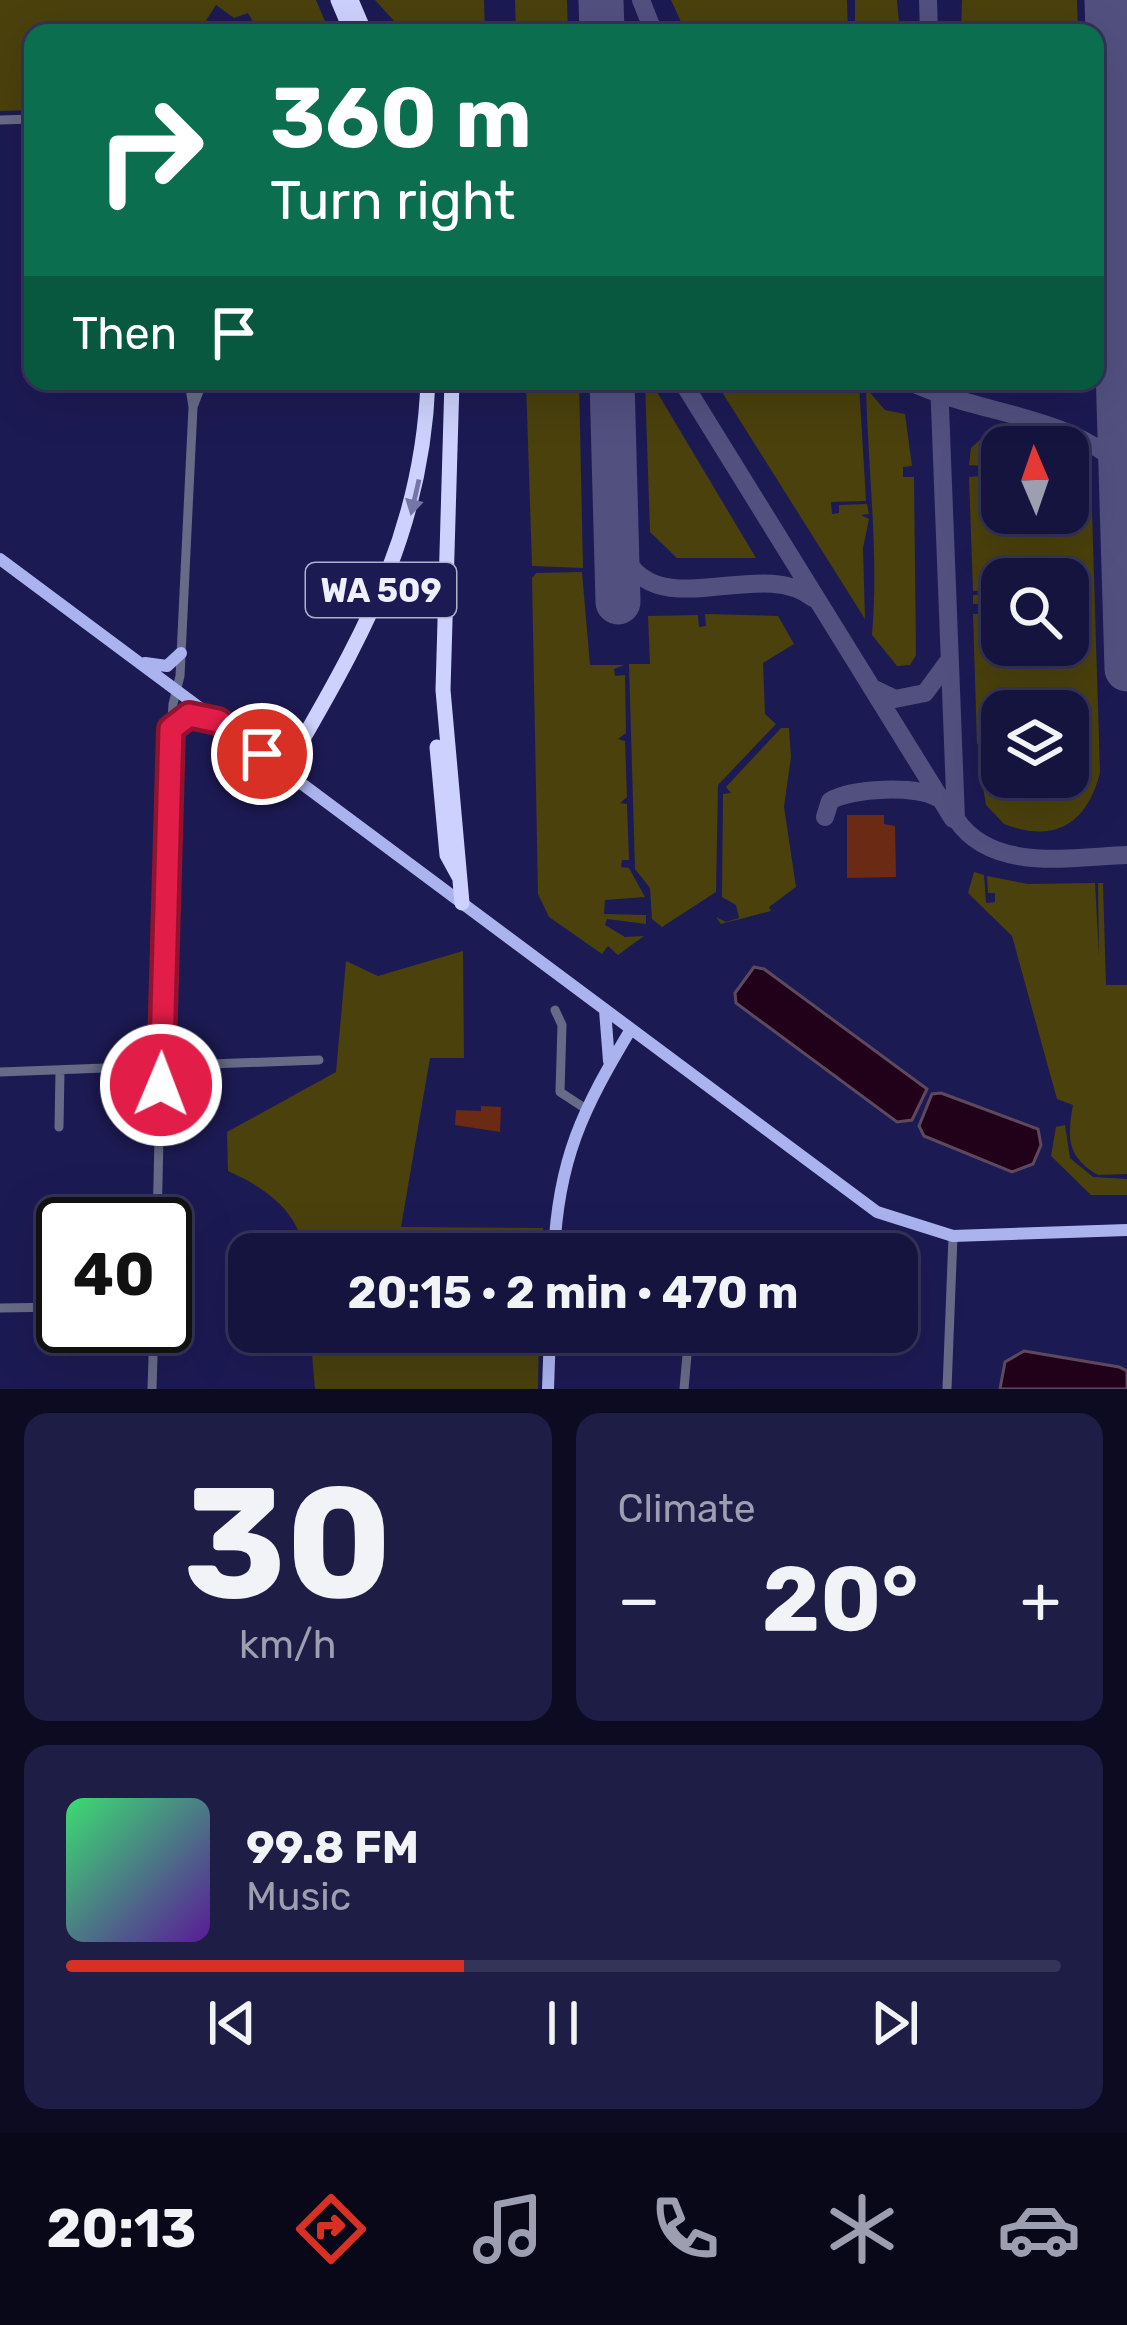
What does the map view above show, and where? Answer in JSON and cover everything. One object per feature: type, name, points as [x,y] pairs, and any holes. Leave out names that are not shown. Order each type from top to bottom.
[{"type":"highway","name":"WA 509","points":[[262,754],[286,755],[300,744],[392,567],[420,477],[427,390]]},
{"type":"highway","points":[[449,390],[442,625],[445,736],[462,903]]},
{"type":"main road","points":[[0,560],[877,1212],[953,1236],[1127,1230]]},
{"type":"main road","points":[[133,659],[160,667],[181,653]]},
{"type":"main road","points":[[171,729],[189,715],[218,721]]},
{"type":"main road","points":[[605,1009],[611,1036],[608,1066]]},
{"type":"main road","points":[[556,1233],[560,1176],[583,1107],[631,1029]]},
{"type":"main road","points":[[548,1389],[549,1353]]},
{"type":"street","points":[[158,1197],[171,729],[181,653],[190,390]]},
{"type":"street","points":[[193,407],[200,390]]},
{"type":"street","points":[[555,1010],[562,1025],[560,1092],[583,1107]]},
{"type":"street","points":[[0,1072],[320,1060]]},
{"type":"street","points":[[59,1127],[61,1070]]},
{"type":"street","points":[[947,1389],[953,1236]]},
{"type":"street","points":[[0,1308],[36,1307]]},
{"type":"street","points":[[152,1389],[153,1353]]},
{"type":"street","points":[[684,1389],[687,1353]]},
{"type":"shaded area","points":[[0,0],[316,0],[326,24],[254,24],[248,13],[234,18],[216,5],[204,24],[24,24],[24,110],[0,111]]},
{"type":"shaded area","points":[[375,0],[484,0],[485,24],[397,24]]},
{"type":"shaded area","points":[[515,0],[567,0],[568,24],[516,24]]},
{"type":"shaded area","points":[[671,0],[847,0],[848,24],[682,24]]},
{"type":"shaded area","points":[[855,0],[897,0],[899,24],[855,24]]},
{"type":"shaded area","points":[[962,0],[1077,0],[1078,24],[961,24]]},
{"type":"shaded area","points":[[526,390],[579,390],[583,568],[532,566]]},
{"type":"shaded area","points":[[645,390],[656,390],[756,558],[677,558],[650,532]]},
{"type":"shaded area","points":[[721,390],[859,390],[866,501],[831,502],[832,514],[839,513],[839,505],[867,504],[869,514],[861,515],[869,519],[863,548],[865,619]]},
{"type":"shaded area","points":[[866,390],[885,410],[905,414],[912,466],[903,467],[903,477],[914,477],[916,655],[910,665],[897,666],[872,635],[874,543]]},
{"type":"shaded area","points":[[981,439],[981,466],[969,465],[971,448]]},
{"type":"shaded area","points":[[981,466],[981,534],[1089,534],[1092,511],[1100,773],[1087,805],[1067,825],[1054,830],[1039,832],[1004,824],[985,798],[1089,798],[1089,690],[981,690],[981,744],[977,744],[973,614],[981,614],[981,666],[1089,666],[1089,558],[981,558],[981,591],[973,591],[969,477],[980,476]]},
{"type":"shaded area","points":[[582,572],[590,665],[624,665],[614,669],[615,676],[625,675],[626,733],[618,739],[625,741],[627,797],[620,803],[627,804],[629,860],[622,860],[621,867],[629,868],[645,897],[605,900],[604,914],[646,915],[646,924],[607,919],[605,925],[625,937],[644,936],[618,955],[608,946],[602,954],[549,917],[538,894],[532,578],[536,573]]},
{"type":"shaded area","points":[[705,614],[778,616],[794,644],[763,663],[765,714],[776,724],[718,785],[716,892],[662,927],[652,919],[650,888],[635,869],[629,664],[650,664],[648,616],[698,615],[699,627],[706,626]]},
{"type":"shaded area","points":[[781,728],[789,728],[791,757],[784,807],[796,887],[769,907],[771,911],[721,924],[716,917],[726,922],[739,918],[736,905],[722,897],[723,794],[731,793],[726,787]]},
{"type":"shaded area","points":[[974,872],[984,875],[986,903],[995,902],[995,893],[988,893],[987,876],[1028,884],[1095,883],[1099,956],[1098,883],[1103,883],[1106,985],[1127,985],[1127,1174],[1098,1175],[1075,1154],[1070,1137],[1073,1105],[1057,1099],[1012,936],[968,893]]},
{"type":"shaded area","points":[[463,951],[464,1058],[430,1058],[401,1227],[543,1228],[543,1233],[299,1233],[278,1203],[228,1171],[227,1132],[336,1072],[346,961],[378,976]]},
{"type":"shaded area","points":[[754,967],[764,969],[927,1089],[912,1120],[897,1122],[736,1003],[735,993]]},
{"type":"shaded area","points":[[941,1093],[1038,1129],[1041,1145],[1033,1164],[1012,1172],[924,1136],[919,1126],[932,1094]]},
{"type":"shaded area","points":[[1065,1125],[1070,1158],[1093,1177],[1127,1179],[1127,1195],[1091,1195],[1051,1156],[1056,1127]]},
{"type":"shaded area","points":[[1024,1351],[1119,1367],[1127,1371],[1127,1389],[1000,1389],[1005,1362]]},
{"type":"shaded area","points":[[312,1353],[539,1353],[538,1389],[315,1389]]},
{"type":"building","points":[[847,815],[884,815],[884,824],[895,826],[896,877],[847,878]]},
{"type":"building","points":[[481,1106],[501,1107],[500,1132],[455,1125],[456,1110],[481,1111]]},
{"type":"taxiway","points":[[641,0],[650,24]]},
{"type":"taxiway","points":[[928,0],[929,24]]},
{"type":"taxiway","points":[[1108,34],[1127,8]]},
{"type":"taxiway","points":[[1116,295],[1127,382]]},
{"type":"taxiway","points":[[688,390],[953,819]]},
{"type":"taxiway","points":[[931,390],[1077,437],[1127,471]]},
{"type":"taxiway","points":[[939,390],[956,819],[971,836],[1011,855],[1058,859],[1127,855]]},
{"type":"taxiway","points":[[616,533],[629,564],[649,581],[674,588],[762,583],[789,586],[813,598]]},
{"type":"taxiway","points":[[874,689],[895,699],[925,693],[947,663]]},
{"type":"taxiway","points":[[825,817],[830,801],[853,793],[900,790],[938,798]]},
{"type":"runway","points":[[601,0],[602,24]]},
{"type":"runway","points":[[1107,0],[1127,669]]},
{"type":"runway","points":[[612,390],[618,602]]},
{"type":"route","points":[[161,1085],[171,729],[189,715],[218,721],[262,754]]}]
